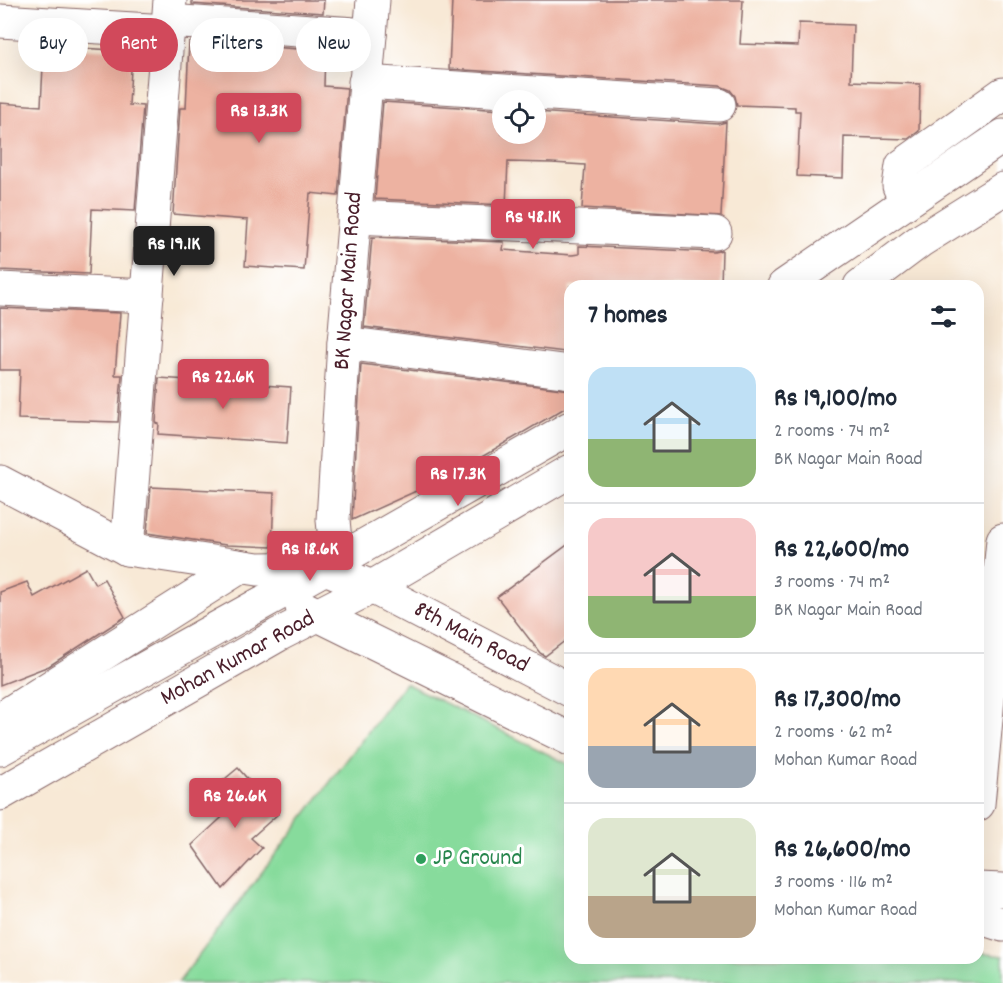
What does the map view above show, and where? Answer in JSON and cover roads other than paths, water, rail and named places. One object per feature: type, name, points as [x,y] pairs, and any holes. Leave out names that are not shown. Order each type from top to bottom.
[{"type":"street","name":"BK Nagar Main Road","points":[[371,23],[373,0]]},
{"type":"street","points":[[0,21],[168,17],[296,28]]},
{"type":"street","points":[[127,549],[168,17]]},
{"type":"street","name":"BK Nagar Main Road","points":[[331,565],[344,343],[366,72]]},
{"type":"street","points":[[365,82],[719,105]]},
{"type":"street","points":[[906,202],[899,186],[902,166],[1003,94]]},
{"type":"street","points":[[793,280],[1003,136]]},
{"type":"street","points":[[871,280],[920,241],[1003,189]]},
{"type":"street","points":[[354,217],[715,233]]},
{"type":"street","points":[[0,289],[147,296]]},
{"type":"street","points":[[344,343],[564,371]]},
{"type":"street","points":[[0,719],[259,577],[331,565],[564,431]]},
{"type":"street","name":"Mohan Kumar Road","points":[[0,794],[372,586],[564,474]]},
{"type":"street","points":[[0,482],[127,549],[259,577],[317,615],[564,736]]},
{"type":"street","points":[[984,741],[1003,540]]},
{"type":"street","name":"8th Main Road","points":[[331,565],[564,687]]},
{"type":"street","points":[[0,748],[259,577]]},
{"type":"street","points":[[984,889],[1003,890]]},
{"type":"street","points":[[984,919],[1003,925]]},
{"type":"place","name":"JP Ground","points":[[421,859]]}]
